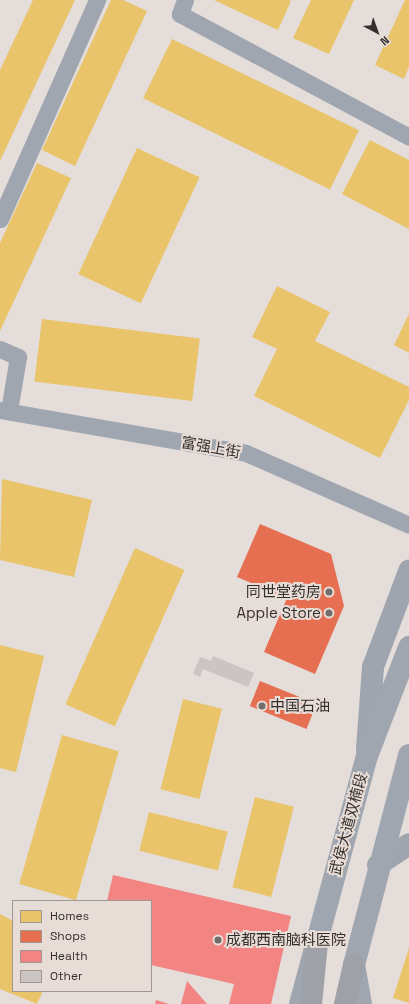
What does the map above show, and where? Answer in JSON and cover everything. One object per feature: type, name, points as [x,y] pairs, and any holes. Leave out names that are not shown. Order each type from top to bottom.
[{"type":"highway","points":[[311,1004],[317,943]]},
{"type":"highway","points":[[345,1004],[354,965]]},
{"type":"main road","points":[[367,756],[373,667],[409,571]]},
{"type":"main road","name":"武侯大道双楠段","points":[[300,1004],[367,756],[409,647]]},
{"type":"main road","points":[[361,1004],[354,965],[378,865],[409,755]]},
{"type":"main road","points":[[378,865],[409,844]]},
{"type":"street","points":[[0,219],[97,0]]},
{"type":"street","points":[[185,0],[180,14],[409,136]]},
{"type":"street","points":[[0,349],[18,357],[4,411]]},
{"type":"street","name":"富强上街","points":[[4,411],[246,453],[409,525]]},
{"type":"building: Homes","points":[[33,0],[75,0],[0,161],[0,70]]},
{"type":"building: Homes","points":[[111,0],[123,0],[147,11],[75,166],[42,150]]},
{"type":"building: Homes","points":[[214,0],[289,0],[291,1],[278,30]]},
{"type":"building: Homes","points":[[311,0],[354,0],[329,54],[293,38]]},
{"type":"building: Homes","points":[[405,0],[409,0],[409,67],[404,79],[375,65]]},
{"type":"building: Homes","points":[[172,39],[359,130],[330,190],[143,98]]},
{"type":"building: Homes","points":[[370,140],[409,160],[409,229],[342,194]]},
{"type":"building: Homes","points":[[137,148],[200,177],[141,303],[78,274]]},
{"type":"building: Homes","points":[[37,163],[71,178],[0,331],[0,243]]},
{"type":"building: Homes","points":[[277,286],[330,312],[315,341],[409,387],[409,400],[380,458],[254,396],[277,349],[252,337]]},
{"type":"building: Homes","points":[[409,314],[409,353],[394,345]]},
{"type":"building: Homes","points":[[42,319],[200,338],[192,401],[34,382]]},
{"type":"building: Homes","points":[[2,479],[92,500],[74,577],[0,560]]},
{"type":"building: Homes","points":[[135,548],[184,570],[115,726],[65,704]]},
{"type":"building: Homes","points":[[0,645],[44,656],[16,772],[0,768]]},
{"type":"building: Homes","points":[[183,699],[222,709],[199,799],[161,789]]},
{"type":"building: Homes","points":[[62,735],[119,751],[75,900],[19,884]]},
{"type":"building: Homes","points":[[255,797],[294,807],[271,897],[233,887]]},
{"type":"building: Homes","points":[[149,812],[228,832],[218,870],[139,851]]},
{"type":"building: Homes","points":[[0,914],[12,920],[12,992],[43,992],[37,1004],[0,989]]},
{"type":"building: Homes","points":[[409,948],[409,1003],[393,998]]},
{"type":"building: Shops","points":[[260,524],[331,554],[344,606],[315,674],[264,652],[287,598],[237,577]]},
{"type":"building: Shops","points":[[260,681],[317,704],[306,729],[250,706]]},
{"type":"building: Health","name":"成都西南脑科医院","points":[[113,875],[291,916],[271,1004],[229,1004],[234,984],[152,965],[152,900],[107,900]]},
{"type":"building: Health","points":[[187,981],[207,1004],[181,1004]]},
{"type":"building: Health","points":[[156,1000],[169,1004],[155,1004]]},
{"type":"building: Other","points":[[213,656],[254,673],[248,687],[203,669],[200,677],[193,674],[200,657],[211,661]]},
{"type":"place","name":"同世堂药房","points":[[329,592]]},
{"type":"place","name":"Apple Store","points":[[329,613]]},
{"type":"place","name":"中国石油","points":[[262,706]]},
{"type":"place","name":"成都西南脑科医院","points":[[218,940]]}]
